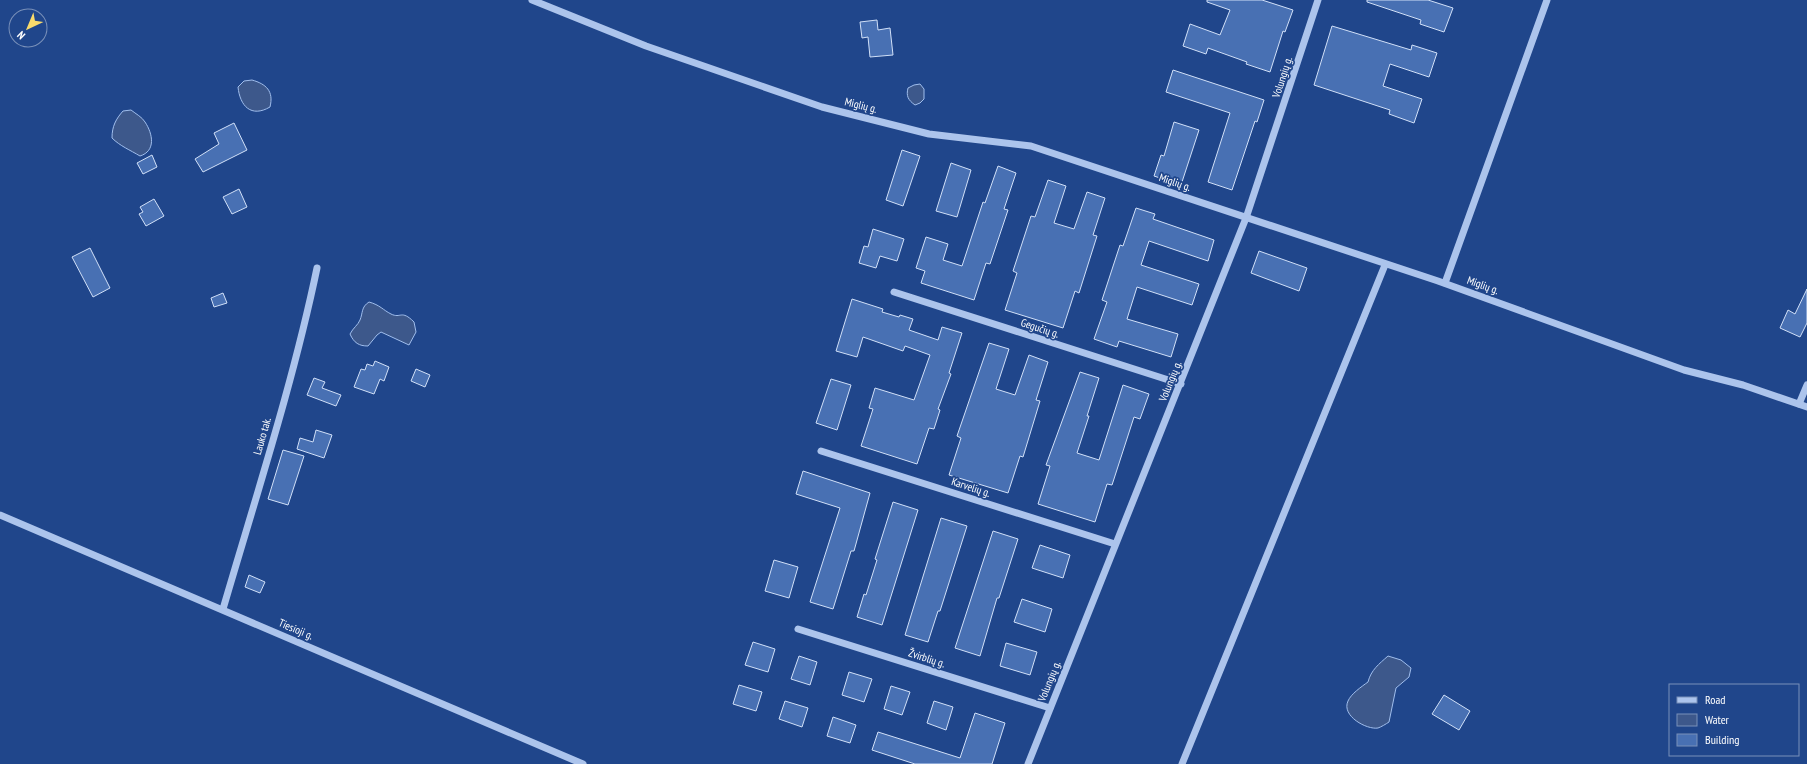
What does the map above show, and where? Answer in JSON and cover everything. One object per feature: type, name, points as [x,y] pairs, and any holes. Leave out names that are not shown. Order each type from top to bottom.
[{"type":"street","name":"Miglių g.","points":[[532,0],[646,46],[822,107],[929,134],[1031,146],[1385,265],[1444,283],[1684,370],[1743,385],[1807,407]]},
{"type":"street","name":"Volungių g.","points":[[1028,764],[1246,218],[1318,0]]},
{"type":"street","points":[[1444,283],[1547,0]]},
{"type":"street","points":[[1182,764],[1385,265]]},
{"type":"street","name":"Lauko tak.","points":[[223,609],[287,390],[306,320],[317,268]]},
{"type":"street","name":"Gegučių g.","points":[[894,292],[1180,384]]},
{"type":"street","points":[[1799,404],[1807,385]]},
{"type":"street","name":"Karvelių g.","points":[[821,451],[1115,544]]},
{"type":"street","name":"Tiesioji g.","points":[[0,515],[583,764]]},
{"type":"street","name":"Žvirblių g.","points":[[798,629],[1050,708]]},
{"type":"water","points":[[252,80],[265,86],[270,92],[270,107],[263,110],[252,111],[244,105],[239,94],[238,87],[244,81]]},
{"type":"water","points":[[920,84],[924,89],[924,99],[915,105],[908,98],[908,88]]},
{"type":"water","points":[[131,110],[144,120],[150,132],[152,142],[149,150],[140,156],[122,146],[112,138],[114,126],[118,117],[123,111]]},
{"type":"water","points":[[369,302],[394,315],[404,315],[414,322],[416,332],[409,345],[381,332],[368,346],[359,345],[353,340],[350,334],[359,322],[365,306]]},
{"type":"water","points":[[1388,656],[1401,660],[1411,668],[1409,677],[1396,688],[1389,722],[1378,728],[1368,727],[1356,721],[1348,712],[1348,701],[1359,688],[1368,682],[1373,671]]},
{"type":"building","points":[[1207,0],[1262,0],[1293,10],[1285,32],[1283,31],[1270,72],[1246,64],[1247,62],[1208,48],[1206,54],[1183,46],[1190,24],[1220,35],[1230,10],[1207,2]]},
{"type":"building","points":[[1367,0],[1428,0],[1453,8],[1444,32],[1420,24],[1421,20],[1367,2]]},
{"type":"building","points":[[877,20],[878,30],[890,28],[893,55],[870,57],[868,37],[862,38],[860,22]]},
{"type":"building","points":[[1332,26],[1411,50],[1412,45],[1437,53],[1429,77],[1390,64],[1383,86],[1422,99],[1414,123],[1389,114],[1390,110],[1314,85]]},
{"type":"building","points":[[1173,70],[1264,100],[1257,122],[1255,121],[1232,190],[1208,182],[1230,113],[1166,92]]},
{"type":"building","points":[[1174,122],[1199,130],[1181,185],[1154,176],[1161,155],[1164,156]]},
{"type":"building","points":[[234,123],[247,150],[203,172],[195,159],[219,144],[214,133]]},
{"type":"building","points":[[902,150],[920,156],[903,206],[886,200]]},
{"type":"building","points":[[152,155],[157,167],[143,174],[137,163]]},
{"type":"building","points":[[951,163],[971,170],[957,217],[936,211]]},
{"type":"building","points":[[998,166],[1016,173],[1004,209],[1008,210],[990,264],[986,263],[974,300],[921,283],[925,271],[916,268],[926,237],[948,244],[943,260],[962,266],[983,202],[985,203]]},
{"type":"building","points":[[1048,180],[1066,186],[1054,223],[1074,229],[1087,192],[1105,198],[1093,235],[1097,236],[1079,293],[1075,291],[1063,328],[1005,310],[1017,273],[1013,271],[1031,216],[1035,217]]},
{"type":"building","points":[[239,189],[247,207],[232,214],[223,197]]},
{"type":"building","points":[[154,199],[164,216],[146,226],[139,214],[143,212],[140,207]]},
{"type":"building","points":[[1136,208],[1155,214],[1153,219],[1214,240],[1208,261],[1149,241],[1141,265],[1199,284],[1192,305],[1137,287],[1127,319],[1178,334],[1171,357],[1119,341],[1117,347],[1094,339],[1107,302],[1102,300],[1120,245],[1123,246]]},
{"type":"building","points":[[873,229],[904,239],[897,261],[880,256],[876,268],[859,263],[864,246],[868,247]]},
{"type":"building","points":[[90,248],[110,288],[93,297],[72,257]]},
{"type":"building","points":[[1259,251],[1307,268],[1299,291],[1251,273]]},
{"type":"building","points":[[1807,289],[1807,323],[1800,337],[1780,328],[1788,310],[1795,314]]},
{"type":"building","points":[[223,293],[227,303],[214,307],[211,298]]},
{"type":"building","points":[[852,299],[883,309],[882,312],[913,319],[909,330],[938,340],[942,327],[962,333],[949,373],[951,374],[938,409],[940,410],[934,429],[929,428],[917,464],[861,446],[873,409],[869,408],[875,388],[914,400],[930,355],[905,346],[903,351],[863,337],[857,357],[836,351]]},
{"type":"building","points":[[989,343],[1009,349],[996,389],[1015,395],[1029,355],[1048,362],[1036,400],[1040,401],[1023,457],[1020,456],[1008,493],[949,475],[961,438],[957,436]]},
{"type":"building","points":[[375,361],[389,367],[384,381],[380,379],[374,394],[354,387],[361,369],[365,370],[367,364],[373,366]]},
{"type":"building","points":[[416,369],[430,375],[425,387],[411,381]]},
{"type":"building","points":[[1080,372],[1099,378],[1077,453],[1099,460],[1123,385],[1149,394],[1140,419],[1134,417],[1112,485],[1107,484],[1095,522],[1038,504],[1050,466],[1046,465]]},
{"type":"building","points":[[314,378],[325,382],[322,388],[341,395],[336,406],[307,395]]},
{"type":"building","points":[[831,379],[851,385],[837,430],[816,423]]},
{"type":"building","points":[[316,430],[332,435],[324,458],[297,449],[300,438],[313,442]]},
{"type":"building","points":[[283,450],[304,456],[288,505],[268,499]]},
{"type":"building","points":[[803,471],[870,493],[854,551],[851,551],[833,609],[810,602],[840,508],[796,494]]},
{"type":"building","points":[[893,502],[918,510],[882,625],[857,617],[864,594],[866,595],[877,560],[875,559]]},
{"type":"building","points":[[941,518],[967,526],[940,611],[938,611],[928,642],[905,635]]},
{"type":"building","points":[[993,531],[1018,539],[999,598],[997,598],[980,656],[955,648]]},
{"type":"building","points":[[1040,545],[1070,555],[1063,578],[1032,568]]},
{"type":"building","points":[[774,560],[798,567],[789,598],[765,591]]},
{"type":"building","points":[[249,575],[265,582],[260,593],[245,587]]},
{"type":"building","points":[[1022,599],[1052,609],[1045,632],[1014,622]]},
{"type":"building","points":[[753,642],[775,649],[768,672],[745,665]]},
{"type":"building","points":[[1006,643],[1037,652],[1030,675],[1000,666]]},
{"type":"building","points":[[799,656],[817,662],[810,685],[791,679]]},
{"type":"building","points":[[849,672],[872,679],[864,702],[842,695]]},
{"type":"building","points":[[739,685],[762,692],[756,711],[733,704]]},
{"type":"building","points":[[891,686],[910,692],[902,715],[884,709]]},
{"type":"building","points":[[1444,695],[1470,711],[1459,730],[1432,714]]},
{"type":"building","points":[[785,701],[808,708],[802,727],[779,719]]},
{"type":"building","points":[[934,701],[953,707],[946,730],[927,723]]},
{"type":"building","points":[[975,713],[1005,723],[992,764],[915,764],[872,750],[878,732],[960,758]]},
{"type":"building","points":[[833,717],[856,725],[850,743],[827,736]]}]
